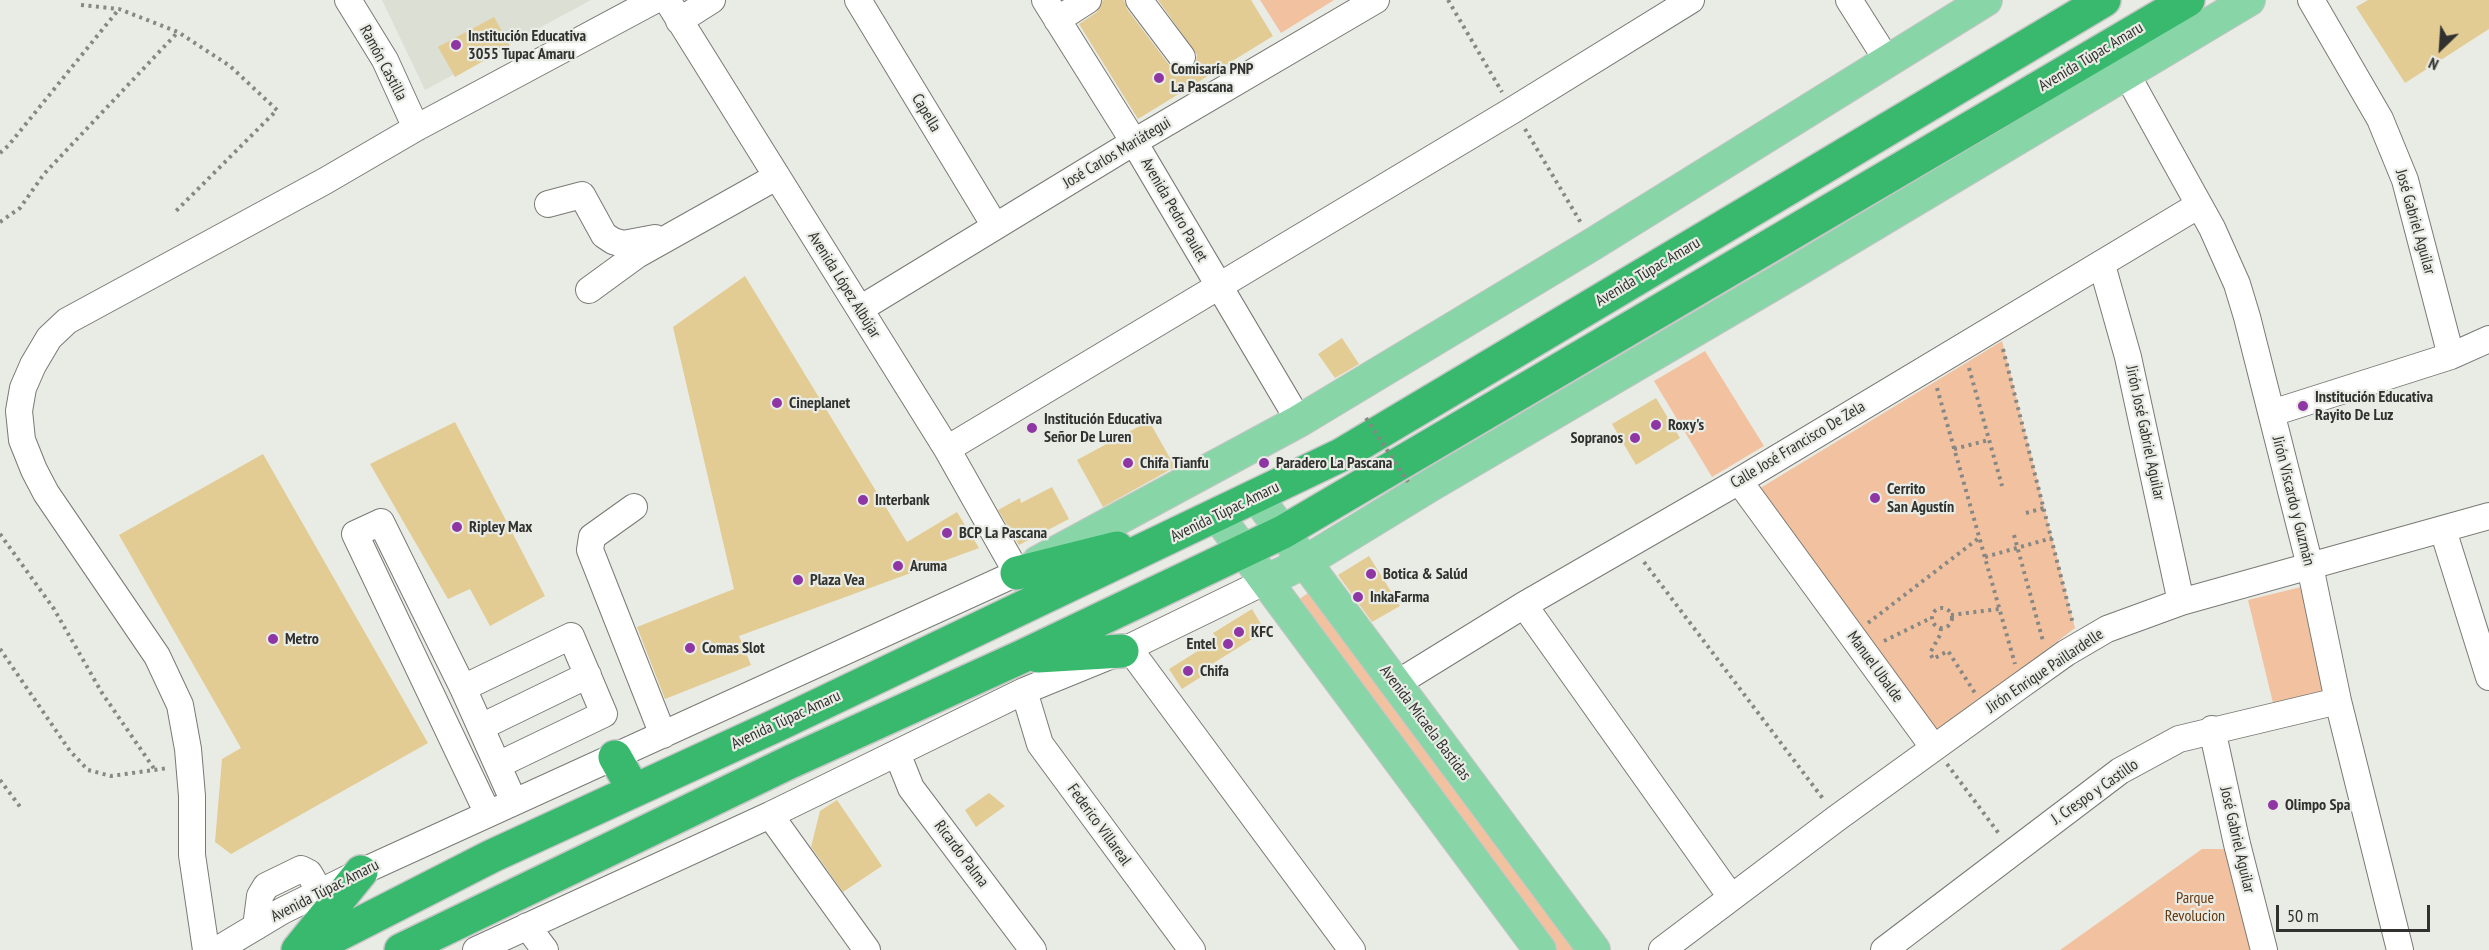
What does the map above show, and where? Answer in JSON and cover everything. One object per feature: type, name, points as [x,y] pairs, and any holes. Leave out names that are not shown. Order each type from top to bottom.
[{"type":"highway","name":"Avenida Túpac Amaru","points":[[308,950],[492,856],[633,789],[777,725],[1341,455],[2104,0]]},
{"type":"highway","name":"Avenida Túpac Amaru","points":[[401,950],[790,762],[1022,657],[1283,532],[2188,0]]},
{"type":"highway","points":[[1017,573],[1185,531]]},
{"type":"highway","points":[[1022,657],[1125,649]]},
{"type":"highway","points":[[615,757],[633,789]]},
{"type":"highway","points":[[297,950],[361,872]]},
{"type":"main road","name":"Avenida Túpac Amaru","points":[[1017,573],[1299,422],[1593,244],[1986,0]]},
{"type":"main road","name":"Avenida Túpac Amaru","points":[[1266,581],[1305,562],[2249,0]]},
{"type":"main road","name":"Avenida Micaela Bastidas","points":[[1256,496],[1594,950]]},
{"type":"main road","points":[[1217,515],[1540,950]]},
{"type":"street","name":"Ramón Castilla","points":[[348,0],[385,60],[416,128]]},
{"type":"street","points":[[206,950],[192,855],[190,765],[180,705],[157,656],[46,493],[34,470],[22,440],[19,411],[24,388],[33,365],[49,338],[67,321],[325,181],[416,128],[655,0]]},
{"type":"street","points":[[673,10],[712,0]]},
{"type":"street","name":"Capella","points":[[858,0],[995,226]]},
{"type":"street","points":[[1051,10],[1088,0]]},
{"type":"street","points":[[1139,0],[1182,57]]},
{"type":"street","name":"José Carlos Mariátegui","points":[[860,309],[1134,142],[1376,0]]},
{"type":"street","points":[[947,449],[1513,110],[1691,0]]},
{"type":"street","points":[[1849,0],[1887,60]]},
{"type":"street","name":"José Gabriel Aguilar","points":[[2311,0],[2380,119],[2405,180],[2451,356]]},
{"type":"street","name":"Avenida López Albújar","points":[[673,10],[947,449],[1017,573]]},
{"type":"street","name":"Avenida Pedro Paulet","points":[[1051,10],[1134,142],[1299,422]]},
{"type":"street","name":"Jirón Viscardo y Guzmán","points":[[2126,73],[2199,205],[2237,284],[2310,566],[2338,701],[2400,950]]},
{"type":"street","points":[[589,290],[637,255],[776,177]]},
{"type":"street","points":[[548,204],[582,195],[604,235],[623,244],[678,232]]},
{"type":"street","name":"Calle José Francisco De Zela","points":[[1396,684],[1524,605],[1739,481],[2199,205]]},
{"type":"street","name":"Jirón José Gabriel Aguilar","points":[[2102,265],[2128,357],[2181,602]]},
{"type":"street","points":[[2272,413],[2451,356],[2489,339]]},
{"type":"street","points":[[2451,356],[2489,351]]},
{"type":"street","name":"Manuel Ubalde","points":[[1739,481],[1934,748]]},
{"type":"street","points":[[634,507],[592,537],[590,550],[663,735]]},
{"type":"street","name":"Jirón Enrique Paillardelle","points":[[1662,950],[1934,748],[2079,645],[2107,629],[2181,602],[2489,516]]},
{"type":"street","points":[[488,814],[355,534],[381,522],[463,688],[514,802]]},
{"type":"street","points":[[2444,530],[2489,677]]},
{"type":"street","name":"Avenida Túpac Amaru","points":[[217,950],[320,892],[361,872],[1017,573]]},
{"type":"street","name":"Avenida Túpac Amaru","points":[[476,950],[770,816],[1024,691],[1125,649],[1266,581]]},
{"type":"street","points":[[1524,605],[1731,897]]},
{"type":"street","points":[[463,688],[571,636],[604,714],[498,765]]},
{"type":"street","points":[[1125,649],[1353,950]]},
{"type":"street","points":[[481,727],[588,675]]},
{"type":"street","name":"Federico Villareal","points":[[1024,691],[1040,744],[1192,950]]},
{"type":"street","name":"J. Crespo y Castillo","points":[[1884,950],[2120,771],[2179,739],[2212,729],[2338,701]]},
{"type":"street","name":"José Gabriel Aguilar","points":[[2212,729],[2237,844],[2264,950]]},
{"type":"street","name":"Ricardo Palma","points":[[897,753],[911,788],[1034,950]]},
{"type":"street","points":[[770,816],[867,950]]},
{"type":"street","points":[[526,926],[544,950]]},
{"type":"path","points":[[81,5],[119,9],[178,32],[230,66],[277,110],[175,212]]},
{"type":"path","points":[[0,153],[119,9]]},
{"type":"path","points":[[0,222],[20,208],[44,174],[178,32]]},
{"type":"path","points":[[1997,326],[2079,645]]},
{"type":"path","points":[[1969,367],[2002,486]]},
{"type":"path","points":[[1936,385],[2016,669]]},
{"type":"path","points":[[1366,418],[1407,482]]},
{"type":"path","points":[[1954,449],[1989,440]]},
{"type":"path","points":[[2026,513],[2044,508]]},
{"type":"path","points":[[0,534],[54,609],[102,693],[155,770]]},
{"type":"path","points":[[2013,535],[2045,648]]},
{"type":"path","points":[[1863,627],[1979,538]]},
{"type":"path","points":[[1985,557],[2052,538]]},
{"type":"path","points":[[1630,543],[1837,818]]},
{"type":"path","points":[[1876,645],[1931,618],[1938,609],[1949,610],[1952,618],[1946,628],[1941,628],[1935,627],[1931,618]]},
{"type":"path","points":[[1951,615],[1999,609]]},
{"type":"path","points":[[1941,628],[1940,635],[1929,653],[1933,659],[1948,651],[1979,698]]},
{"type":"path","points":[[0,649],[70,751],[88,770],[111,776],[190,765]]},
{"type":"path","points":[[1934,748],[2014,852]]},
{"type":"path","points":[[0,780],[21,808]]},
{"type":"shaded area","name":"Institución Educativa 3055 Tupac Amaru","points":[[382,0],[591,0],[425,90]]},
{"type":"green space","points":[[1260,0],[1334,0],[1281,33]]},
{"type":"green space","points":[[2002,341],[2075,628],[1938,733],[1757,490]]},
{"type":"green space","points":[[1705,351],[1764,446],[1712,477],[1654,381]]},
{"type":"green space","points":[[2301,587],[2326,690],[2273,703],[2248,600]]},
{"type":"green space","points":[[1314,589],[1578,950],[1552,950],[1295,602]]},
{"type":"green space","name":"Parque Revolucion","points":[[2202,849],[2225,849],[2250,950],[2060,950]]},
{"type":"building","name":"Comisaría PNP La Pascana","points":[[1103,0],[1124,0],[1127,9],[1170,66],[1177,71],[1184,72],[1191,69],[1196,62],[1197,55],[1158,0],[1251,0],[1273,36],[1138,119],[1079,24],[1097,12]]},
{"type":"building","points":[[2368,0],[2489,0],[2489,29],[2405,83],[2356,7]]},
{"type":"building","points":[[494,17],[510,46],[455,77],[438,47]]},
{"type":"building","points":[[745,276],[907,542],[957,512],[979,548],[739,636],[751,665],[665,699],[637,627],[734,589],[673,327]]},
{"type":"building","points":[[1342,338],[1359,364],[1335,378],[1318,354]]},
{"type":"building","points":[[1656,398],[1680,438],[1636,465],[1612,424]]},
{"type":"building","points":[[1149,421],[1175,467],[1103,507],[1077,460]]},
{"type":"building","name":"Ripley Max","points":[[455,422],[545,596],[490,626],[470,589],[448,599],[370,464]]},
{"type":"building","name":"Metro","points":[[263,454],[428,743],[231,854],[215,842],[222,759],[241,748],[119,535]]},
{"type":"building","points":[[1052,487],[1069,519],[1019,545],[998,510],[1020,498],[1021,503]]},
{"type":"building","points":[[1369,556],[1400,606],[1372,622],[1338,575]]},
{"type":"building","points":[[1252,609],[1265,631],[1204,669],[1207,673],[1182,689],[1169,669],[1217,639],[1213,633]]},
{"type":"building","points":[[989,793],[1005,806],[976,827],[965,810]]},
{"type":"building","points":[[837,800],[882,866],[843,892],[811,847],[820,811]]},
{"type":"place","name":"Institución Educativa 3055 Tupac Amaru","points":[[456,45]]},
{"type":"place","name":"Comisaría PNP La Pascana","points":[[1159,78]]},
{"type":"place","name":"Cineplanet","points":[[777,403]]},
{"type":"place","name":"Institución Educativa Rayito De Luz","points":[[2303,406]]},
{"type":"place","name":"Roxy's","points":[[1656,425]]},
{"type":"place","name":"Institución Educativa Señor De Luren","points":[[1032,428]]},
{"type":"place","name":"Sopranos","points":[[1635,438]]},
{"type":"place","name":"Chifa Tianfu","points":[[1128,463]]},
{"type":"place","name":"Paradero La Pascana","points":[[1264,463]]},
{"type":"place","name":"Cerrito San Agustín","points":[[1875,498]]},
{"type":"place","name":"Interbank","points":[[863,500]]},
{"type":"place","name":"Ripley Max","points":[[457,527]]},
{"type":"place","name":"BCP La Pascana","points":[[947,533]]},
{"type":"place","name":"Aruma","points":[[898,566]]},
{"type":"place","name":"Botica & Salúd","points":[[1371,574]]},
{"type":"place","name":"Plaza Vea","points":[[798,580]]},
{"type":"place","name":"InkaFarma","points":[[1358,597]]},
{"type":"place","name":"KFC","points":[[1239,632]]},
{"type":"place","name":"Metro","points":[[273,639]]},
{"type":"place","name":"Entel","points":[[1228,644]]},
{"type":"place","name":"Comas Slot","points":[[690,648]]},
{"type":"place","name":"Chifa","points":[[1188,671]]},
{"type":"place","name":"Olimpo Spa","points":[[2273,805]]}]
